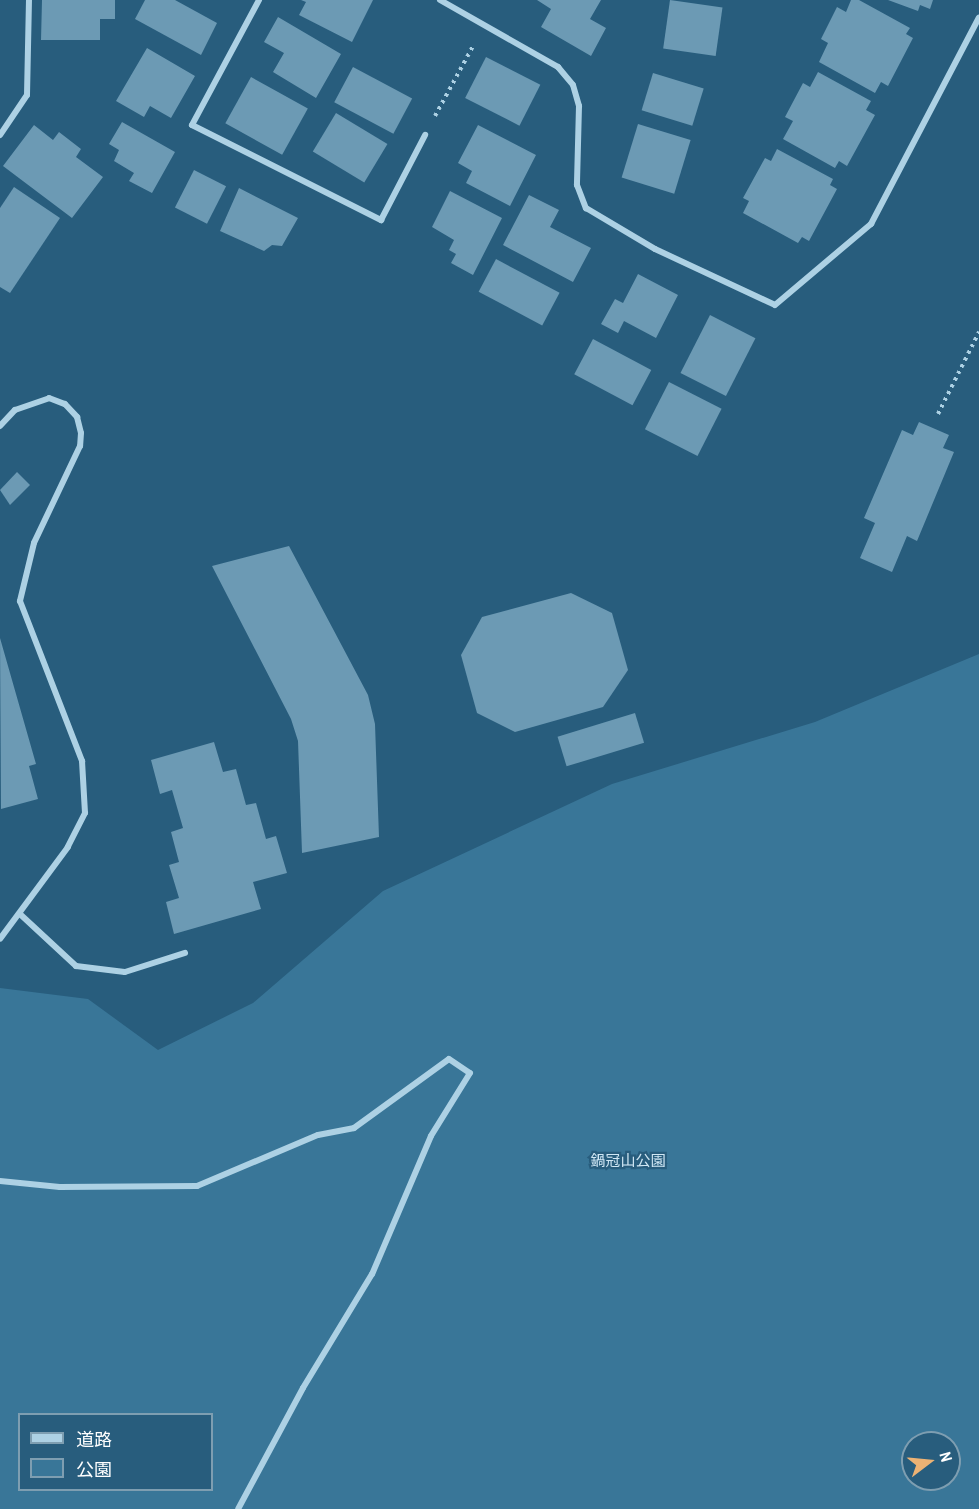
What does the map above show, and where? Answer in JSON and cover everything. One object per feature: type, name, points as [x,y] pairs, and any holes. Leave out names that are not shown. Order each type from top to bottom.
[{"type":"street","points":[[0,135],[27,95],[29,0]]},
{"type":"street","points":[[260,0],[192,124],[381,220],[425,135]]},
{"type":"street","points":[[440,0],[558,67],[573,85],[579,106],[577,185],[586,208],[655,249],[775,305],[872,224],[979,17]]},
{"type":"street","points":[[0,426],[15,410],[49,399],[65,404],[77,417],[81,433],[80,446],[34,543],[20,601],[82,761],[85,813],[68,847],[21,915],[0,939]]},
{"type":"street","points":[[21,915],[76,966],[125,972],[185,953]]},
{"type":"street","points":[[0,1181],[60,1187],[197,1186],[318,1136],[354,1128],[449,1059],[470,1073],[431,1136],[372,1274],[303,1388],[238,1509]]},
{"type":"path","points":[[425,135],[485,24]]},
{"type":"path","points":[[938,414],[979,332]]},
{"type":"green space","name":"鍋冠山公園","points":[[979,654],[979,1509],[0,1509],[0,988],[88,999],[158,1050],[253,1003],[383,891],[612,784],[815,722]]},
{"type":"building","points":[[42,0],[115,0],[115,19],[100,19],[100,40],[41,40]]},
{"type":"building","points":[[145,0],[175,0],[217,23],[201,55],[135,19]]},
{"type":"building","points":[[301,0],[373,0],[352,42],[299,15],[306,2]]},
{"type":"building","points":[[537,0],[601,0],[590,19],[606,28],[591,56],[541,27],[551,9]]},
{"type":"building","points":[[670,0],[722,7],[716,56],[663,49]]},
{"type":"building","points":[[851,0],[859,0],[910,28],[906,34],[913,38],[888,86],[881,82],[875,93],[819,62],[828,43],[821,39],[837,7],[846,12]]},
{"type":"building","points":[[888,0],[933,0],[930,9],[920,5],[918,11]]},
{"type":"building","points":[[278,17],[341,54],[316,98],[273,72],[284,53],[264,42]]},
{"type":"building","points":[[147,48],[195,76],[171,118],[150,106],[144,117],[116,101]]},
{"type":"building","points":[[486,57],[540,85],[519,126],[465,98]]},
{"type":"building","points":[[353,67],[412,98],[393,134],[334,102]]},
{"type":"building","points":[[818,72],[871,101],[866,110],[875,115],[847,166],[839,161],[835,168],[783,139],[793,121],[785,117],[803,83],[810,87]]},
{"type":"building","points":[[653,73],[704,88],[692,126],[642,110]]},
{"type":"building","points":[[251,77],[308,109],[282,155],[225,123]]},
{"type":"building","points":[[336,113],[387,144],[364,182],[313,152]]},
{"type":"building","points":[[122,122],[175,152],[152,193],[129,181],[134,173],[114,161],[119,150],[109,144]]},
{"type":"building","points":[[638,124],[691,140],[674,194],[622,178]]},
{"type":"building","points":[[34,125],[53,140],[59,132],[81,149],[76,157],[103,177],[72,218],[3,166]]},
{"type":"building","points":[[478,125],[536,155],[510,206],[466,183],[472,171],[458,163]]},
{"type":"building","points":[[777,149],[833,179],[830,185],[837,189],[809,241],[802,237],[798,243],[743,213],[749,201],[743,198],[765,158],[771,161]]},
{"type":"building","points":[[194,170],[226,186],[207,224],[175,207]]},
{"type":"building","points":[[14,187],[60,218],[10,293],[0,287],[0,208]]},
{"type":"building","points":[[239,188],[298,218],[282,246],[272,245],[264,251],[220,231]]},
{"type":"building","points":[[450,191],[502,218],[473,275],[451,263],[456,254],[449,250],[454,240],[432,227]]},
{"type":"building","points":[[529,195],[559,210],[550,227],[591,248],[573,282],[503,245]]},
{"type":"building","points":[[496,259],[560,293],[542,325],[479,292]]},
{"type":"building","points":[[638,274],[678,295],[656,338],[624,321],[618,333],[601,324],[615,299],[623,303]]},
{"type":"building","points":[[710,315],[755,338],[726,396],[680,373]]},
{"type":"building","points":[[593,339],[651,370],[632,405],[574,374]]},
{"type":"building","points":[[669,382],[722,409],[698,456],[645,429]]},
{"type":"building","points":[[919,422],[949,435],[943,448],[954,452],[917,541],[907,536],[892,572],[860,558],[875,523],[864,518],[902,430],[913,435]]},
{"type":"building","points":[[17,472],[30,485],[10,505],[0,490]]},
{"type":"building","points":[[289,546],[368,695],[375,724],[379,837],[302,853],[298,741],[291,719],[212,566]]},
{"type":"building","points":[[571,593],[612,613],[628,670],[603,707],[515,732],[477,713],[461,655],[482,617]]},
{"type":"building","points":[[0,638],[36,764],[29,766],[38,799],[1,809]]},
{"type":"building","points":[[635,713],[644,743],[567,766],[558,737]]},
{"type":"building","points":[[214,742],[223,772],[236,769],[246,805],[256,803],[266,839],[276,836],[287,873],[253,882],[261,909],[174,934],[166,902],[179,898],[169,865],[179,862],[171,832],[183,828],[172,790],[160,794],[151,760]]}]
